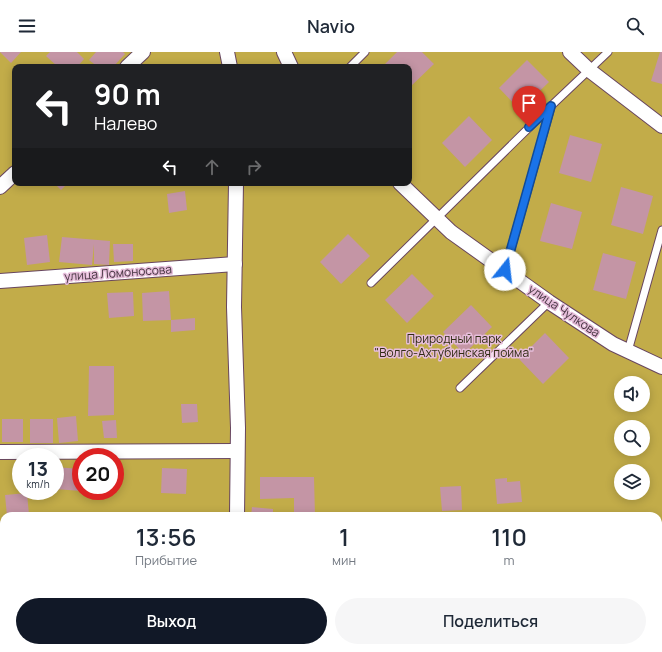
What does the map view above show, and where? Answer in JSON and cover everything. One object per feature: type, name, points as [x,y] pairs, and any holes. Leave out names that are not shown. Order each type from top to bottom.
[{"type":"street","points":[[130,64],[143,52]]},
{"type":"street","points":[[227,52],[229,64]]},
{"type":"street","points":[[284,52],[290,64]]},
{"type":"street","points":[[570,52],[589,70],[662,126]]},
{"type":"street","points":[[0,187],[12,176]]},
{"type":"street","points":[[236,186],[234,306],[238,428],[237,512]]},
{"type":"street","name":"улица Чулкова","points":[[403,186],[451,232],[549,302],[613,344],[662,367]]},
{"type":"street","name":"улица Ломоносова","points":[[0,281],[235,264]]},
{"type":"street","points":[[0,452],[237,451]]},
{"type":"lane","points":[[353,64],[365,52]]},
{"type":"lane","points":[[371,283],[608,52]]},
{"type":"lane","points":[[505,270],[551,106]]},
{"type":"lane","points":[[628,351],[662,230]]},
{"type":"lane","points":[[460,388],[549,302]]},
{"type":"green space","name":"Природный парк \"Волго-Ахтубинская пойма\"","points":[[0,52],[662,52],[662,512],[0,512]]},
{"type":"building","points":[[0,52],[21,52],[11,63]]},
{"type":"building","points":[[50,52],[77,52],[84,59],[80,64],[55,64],[46,56]]},
{"type":"building","points":[[96,52],[123,52],[125,54],[116,64],[94,64],[89,60]]},
{"type":"building","points":[[397,52],[422,52],[434,64],[412,85],[412,64],[385,64]]},
{"type":"building","points":[[660,52],[662,52],[662,84],[651,81]]},
{"type":"building","points":[[527,60],[549,82],[520,110],[499,88]]},
{"type":"building","points":[[469,116],[492,140],[465,167],[442,143]]},
{"type":"building","points":[[570,135],[602,144],[591,182],[559,173]]},
{"type":"building","points":[[57,186],[65,186],[61,190]]},
{"type":"building","points":[[621,187],[653,196],[643,234],[611,225]]},
{"type":"building","points":[[185,191],[187,210],[169,213],[167,194]]},
{"type":"building","points":[[551,203],[582,212],[572,249],[540,241]]},
{"type":"building","points":[[348,234],[370,256],[341,284],[320,262]]},
{"type":"building","points":[[47,235],[50,262],[27,265],[24,238]]},
{"type":"building","points":[[62,237],[110,241],[109,265],[94,264],[94,244],[92,265],[59,262]]},
{"type":"building","points":[[113,244],[133,244],[133,261],[114,262]]},
{"type":"building","points":[[603,253],[636,262],[626,299],[593,290]]},
{"type":"building","points":[[412,274],[434,296],[407,323],[385,300]]},
{"type":"building","points":[[169,291],[171,320],[143,321],[142,293]]},
{"type":"building","points":[[133,292],[134,316],[109,318],[107,293]]},
{"type":"building","points":[[471,305],[492,327],[464,354],[443,332]]},
{"type":"building","points":[[195,318],[195,330],[171,332],[171,320]]},
{"type":"building","points":[[545,333],[569,358],[543,384],[519,359]]},
{"type":"building","points":[[89,366],[114,366],[114,415],[88,416]]},
{"type":"building","points":[[181,404],[197,404],[198,422],[182,423]]},
{"type":"building","points":[[76,416],[78,441],[59,443],[57,418]]},
{"type":"building","points":[[2,419],[23,419],[23,442],[2,442]]},
{"type":"building","points":[[30,419],[53,419],[53,443],[30,443]]},
{"type":"building","points":[[116,420],[117,438],[104,438],[102,421]]},
{"type":"building","points":[[64,468],[72,468],[72,490],[64,490]]},
{"type":"building","points":[[162,468],[187,469],[186,494],[161,493]]},
{"type":"building","points":[[260,477],[314,477],[315,512],[294,512],[294,498],[260,499]]},
{"type":"building","points":[[507,478],[507,482],[520,481],[522,502],[497,504],[495,479]]},
{"type":"building","points":[[461,486],[462,510],[442,511],[440,487]]},
{"type":"building","points":[[12,494],[12,500],[28,500],[29,512],[7,512],[5,495]]},
{"type":"building","points":[[252,507],[273,509],[273,512],[251,512]]},
{"type":"route","points":[[505,270],[551,106],[529,127]]}]
